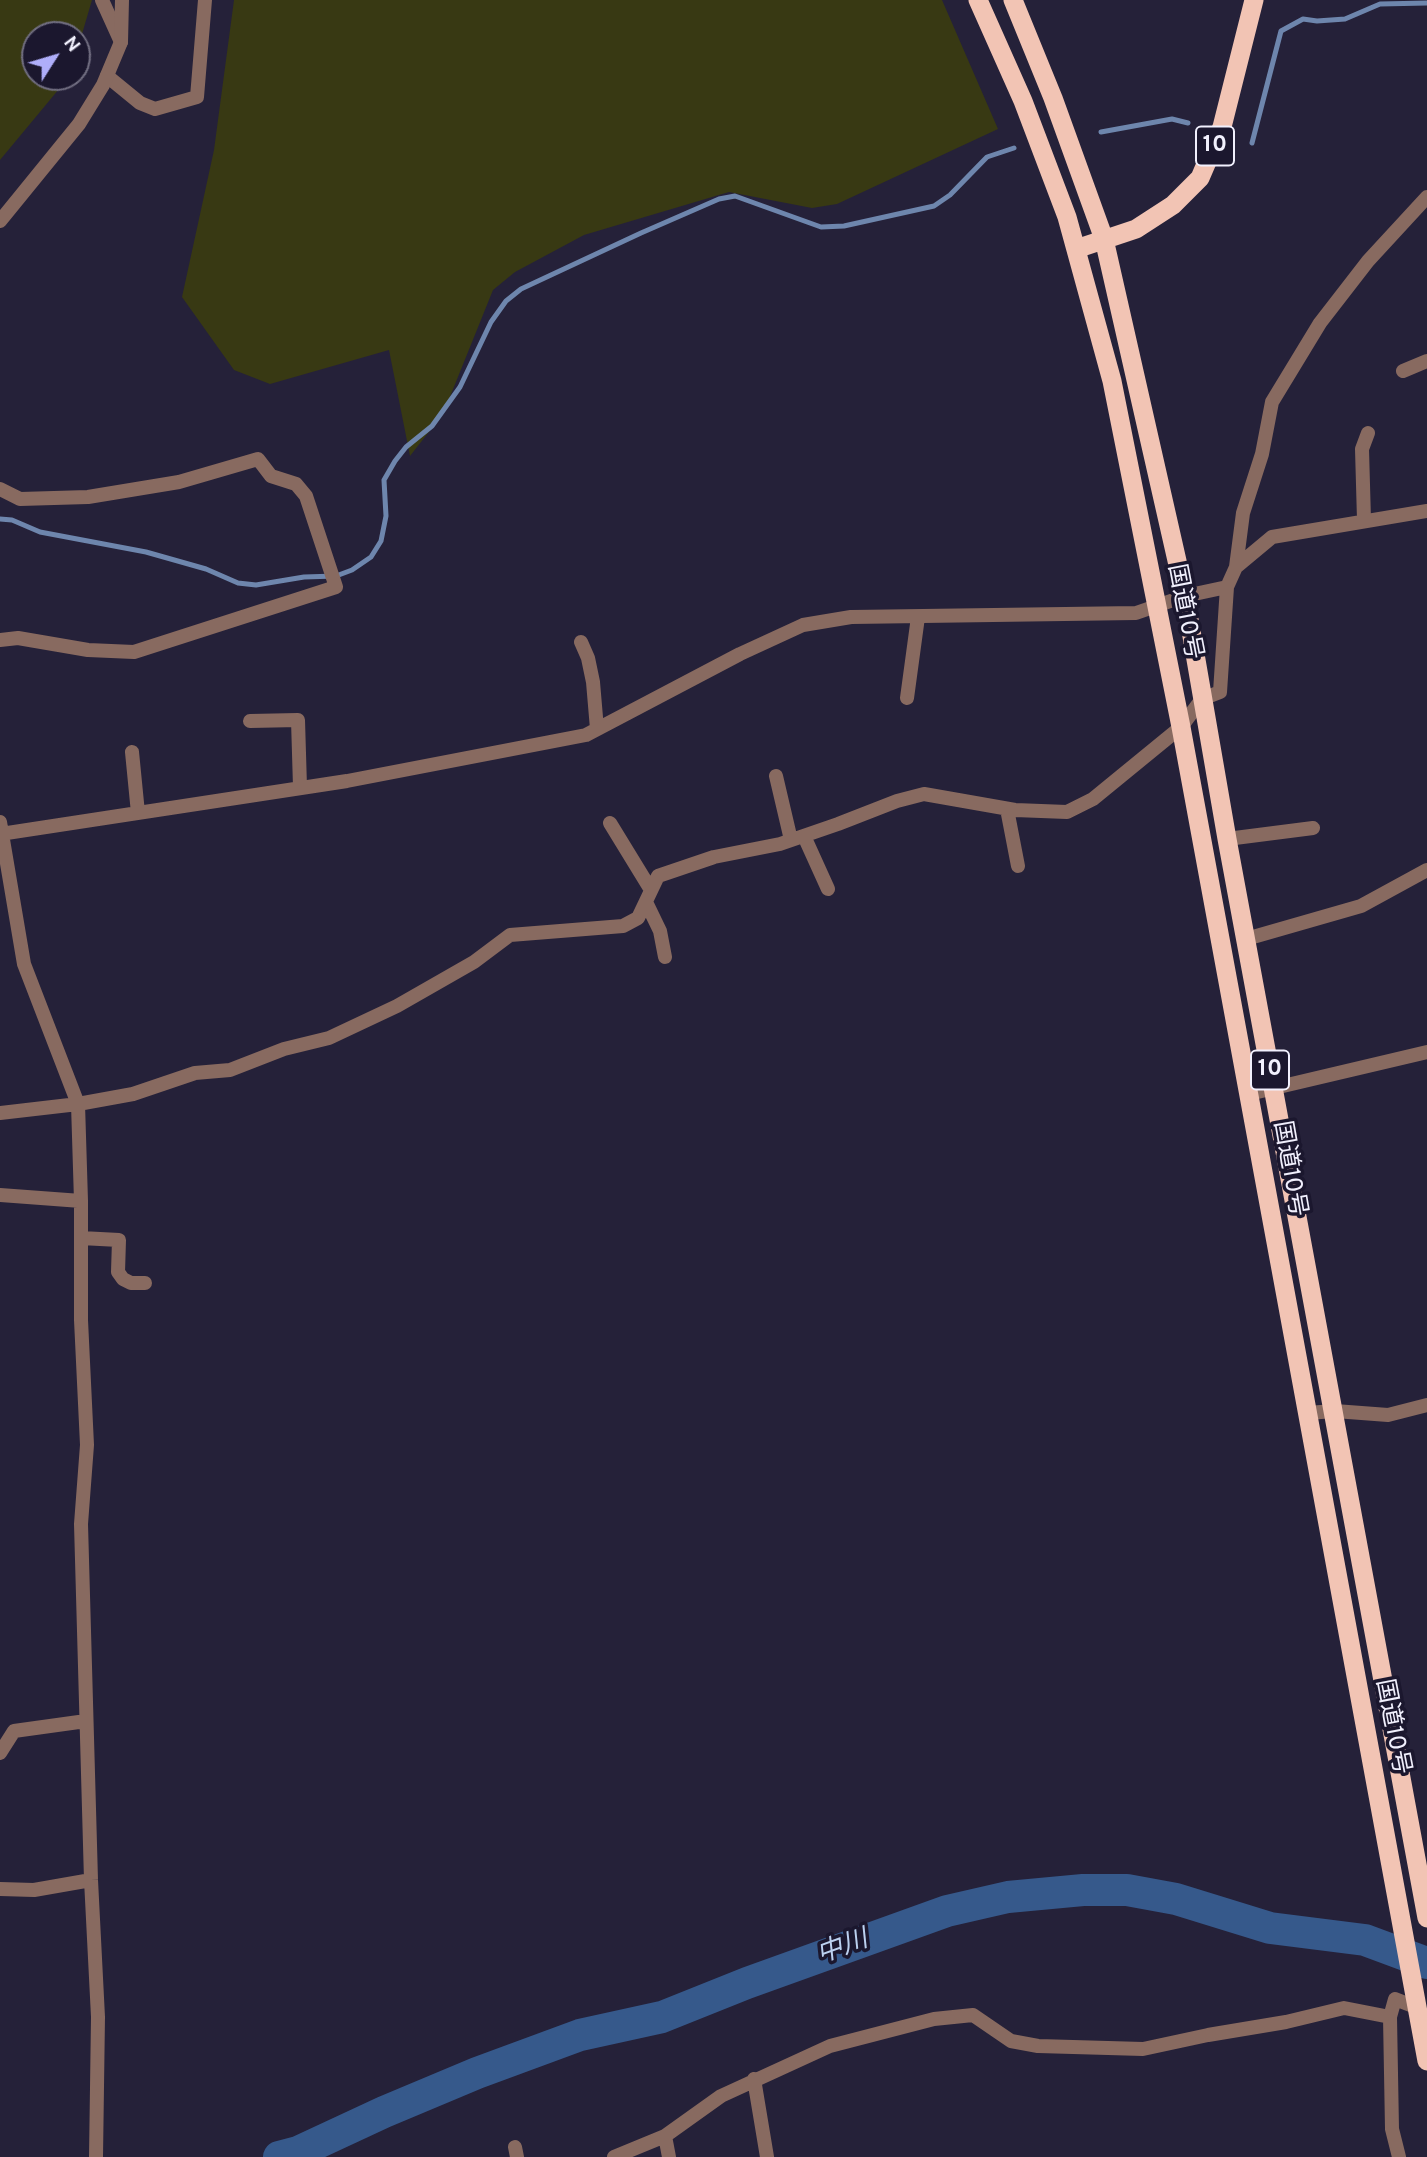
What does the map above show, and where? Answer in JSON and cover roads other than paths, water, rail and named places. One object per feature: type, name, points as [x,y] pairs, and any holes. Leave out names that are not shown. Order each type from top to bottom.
[{"type":"highway","name":"国道10号","points":[[978,0],[1023,101],[1067,217],[1112,381],[1181,727],[1427,2061]]},
{"type":"highway","name":"国道10号","points":[[1013,0],[1054,98],[1104,239],[1185,596],[1227,839],[1426,1911]]},
{"type":"highway","name":"10","points":[[1076,249],[1136,229],[1157,217],[1190,191],[1200,178],[1222,127],[1254,0]]},
{"type":"street","points":[[102,0],[121,42]]},
{"type":"street","points":[[0,220],[79,124],[107,76],[121,42],[122,0]]},
{"type":"street","points":[[107,76],[141,103],[156,109],[197,97],[205,0]]},
{"type":"street","points":[[0,1112],[78,1104],[134,1094],[195,1073],[230,1070],[284,1049],[329,1038],[397,1006],[474,962],[510,935],[623,926],[638,918],[658,876],[714,858],[798,838],[897,801],[924,794],[1007,809],[1067,812],[1093,799],[1181,727],[1202,699],[1220,692],[1227,587],[1236,567],[1244,513],[1262,454],[1272,402],[1320,323],[1368,261],[1427,197]]},
{"type":"street","points":[[1403,371],[1427,361]]},
{"type":"street","points":[[1364,520],[1362,449],[1368,433]]},
{"type":"street","points":[[0,489],[20,499],[88,497],[179,482],[258,458],[271,476],[296,484],[306,496],[335,587],[134,652],[89,650],[18,638],[0,640]]},
{"type":"street","points":[[1236,567],[1272,537],[1427,511]]},
{"type":"street","points":[[96,2157],[98,2017],[91,1880],[81,1524],[88,1445],[81,1320],[78,1104],[24,964],[1,830],[138,813],[347,781],[586,735],[740,654],[803,625],[852,617],[1136,613],[1185,596],[1227,587]]},
{"type":"street","points":[[907,698],[918,617]]},
{"type":"street","points":[[581,642],[588,658],[593,682],[597,729]]},
{"type":"street","points":[[250,721],[298,720],[300,787]]},
{"type":"street","points":[[132,752],[138,813]]},
{"type":"street","points":[[776,776],[798,838],[828,890]]},
{"type":"street","points":[[1007,809],[1018,866]]},
{"type":"street","points":[[610,823],[649,896],[665,957]]},
{"type":"street","points":[[1227,839],[1313,828]]},
{"type":"street","points":[[1246,939],[1361,906],[1427,870]]},
{"type":"street","points":[[1249,1094],[1427,1052]]},
{"type":"street","points":[[0,1195],[81,1201]]},
{"type":"street","points":[[81,1238],[119,1240],[118,1272],[123,1279],[131,1283],[145,1283]]},
{"type":"street","points":[[1307,1413],[1335,1411],[1388,1415],[1427,1405]]},
{"type":"street","points":[[0,1753],[14,1731],[86,1721]]},
{"type":"street","points":[[0,1889],[34,1890],[91,1880]]},
{"type":"street","points":[[1399,2157],[1392,2129],[1390,2017],[1395,1999],[1417,2002]]},
{"type":"street","points":[[614,2157],[665,2136],[721,2096],[754,2079],[830,2046],[934,2019],[973,2015],[1011,2041],[1038,2046],[1143,2049],[1286,2022],[1344,2008],[1390,2017]]},
{"type":"street","points":[[754,2079],[767,2157]]},
{"type":"street","points":[[665,2136],[669,2157]]},
{"type":"waterway","points":[[1252,143],[1281,31],[1303,19],[1345,19],[1380,4],[1427,3]]},
{"type":"waterway","points":[[1101,132],[1172,119],[1188,123]]},
{"type":"waterway","points":[[0,519],[12,520],[40,532],[146,552],[206,569],[238,583],[256,585],[304,577],[336,576],[352,570],[371,557],[381,541],[386,516],[384,480],[406,447],[432,426],[460,387],[491,322],[506,301],[521,289],[719,199],[735,196],[821,227],[844,226],[934,206],[950,195],[987,157],[1014,148]]},
{"type":"waterway","name":"中川","points":[[279,2157],[298,2152],[477,2073],[580,2035],[662,2017],[747,1983],[947,1911],[1008,1897],[1083,1890],[1127,1890],[1176,1899],[1270,1928],[1365,1940],[1427,1963]]}]
